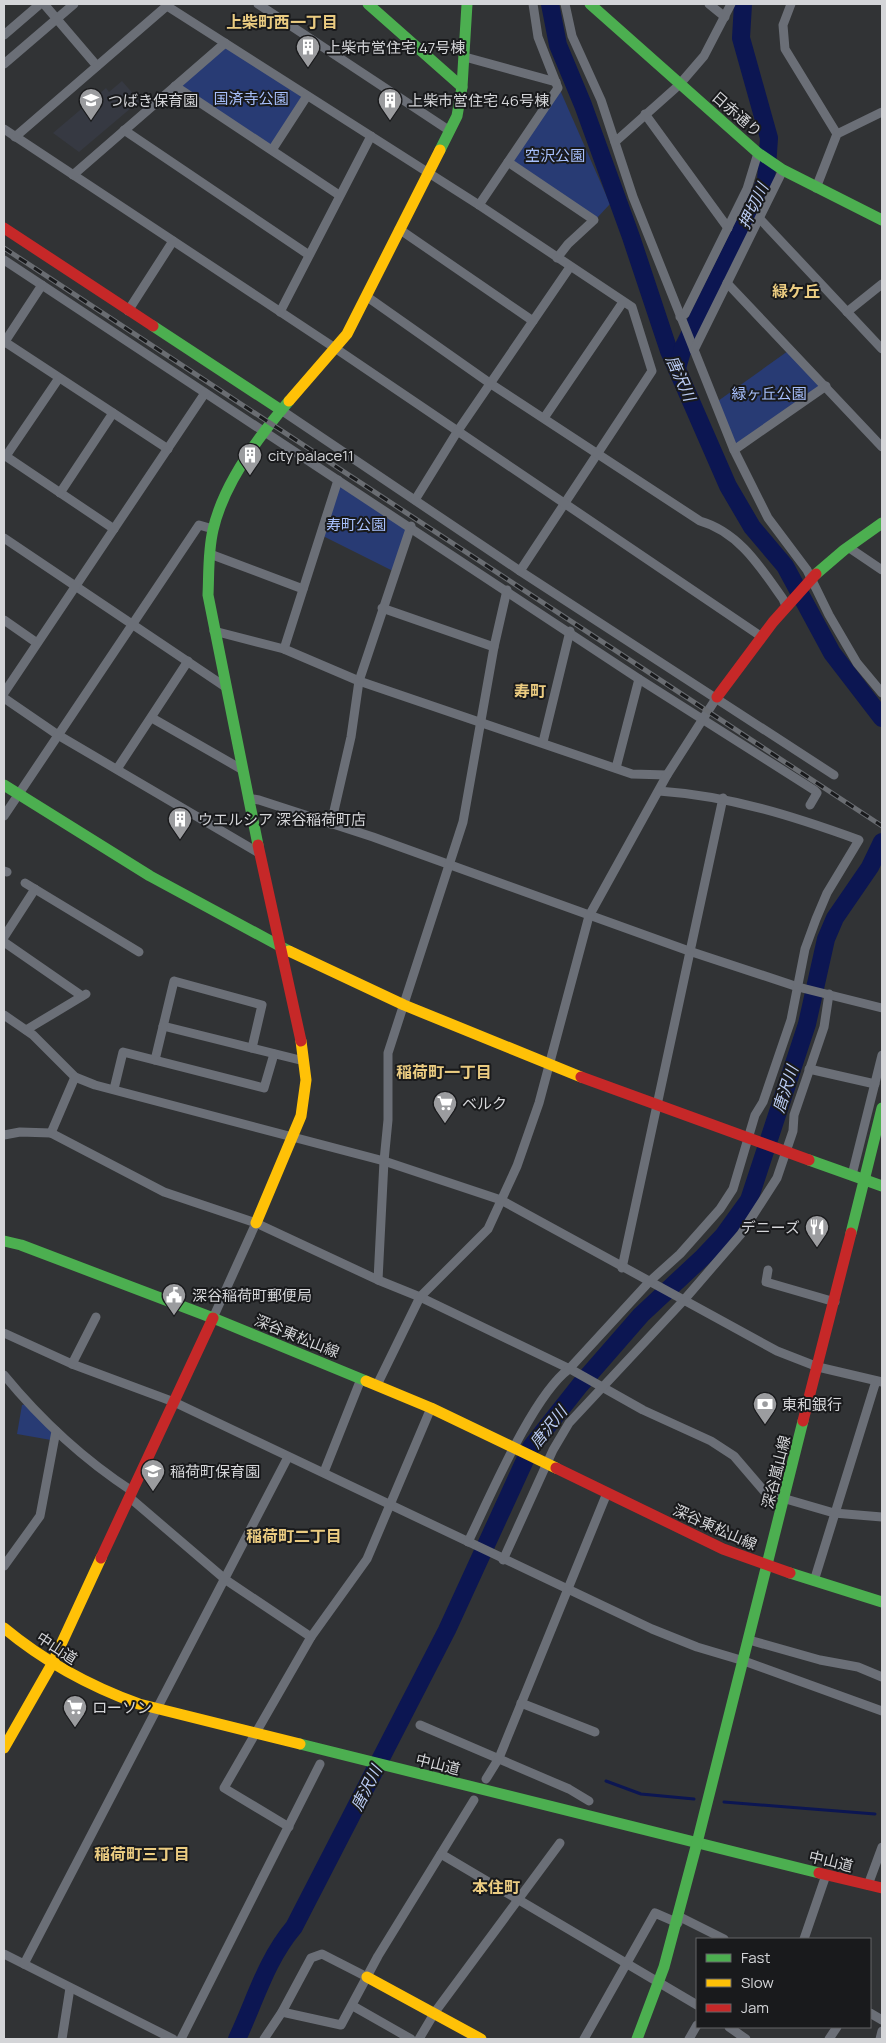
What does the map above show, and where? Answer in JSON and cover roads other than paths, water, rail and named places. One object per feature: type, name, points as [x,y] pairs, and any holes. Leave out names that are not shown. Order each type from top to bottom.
[{"type":"main road","points":[[368,4],[462,87]]},
{"type":"main road","points":[[256,1223],[293,1138],[305,1098],[304,1061],[278,945],[214,631],[208,595],[213,529],[236,474],[281,410],[347,334],[450,131],[457,116],[462,87],[467,4]]},
{"type":"main road","name":"日赤通り","points":[[590,4],[772,163],[816,188],[882,220]]},
{"type":"main road","points":[[4,228],[281,410]]},
{"type":"main road","points":[[716,697],[788,604],[808,582],[848,547],[882,523]]},
{"type":"main road","points":[[4,785],[171,888],[278,945],[405,1006],[550,1065],[882,1186]]},
{"type":"main road","name":"深谷嵐山線","points":[[637,2039],[660,1982],[679,1920],[882,1108]]},
{"type":"main road","name":"深谷東松山線","points":[[4,1241],[21,1245],[213,1318],[431,1408],[723,1549],[814,1582],[882,1602]]},
{"type":"main road","points":[[4,1748],[52,1664],[213,1318]]},
{"type":"main road","name":"中山道","points":[[4,1628],[52,1664],[103,1691],[157,1709],[882,1888]]},
{"type":"main road","points":[[367,1977],[481,2039]]},
{"type":"street","points":[[4,35],[40,4]]},
{"type":"street","points":[[44,4],[96,66]]},
{"type":"street","points":[[4,64],[74,4]]},
{"type":"street","points":[[258,4],[450,131]]},
{"type":"street","points":[[479,205],[558,88],[538,38],[533,4]]},
{"type":"street","points":[[565,4],[572,36],[601,100],[633,197],[734,450],[768,518],[807,570],[808,582],[857,663],[882,693]]},
{"type":"street","points":[[709,4],[725,17]]},
{"type":"street","points":[[615,142],[680,84],[704,56],[731,4]]},
{"type":"street","points":[[791,4],[783,25],[785,50],[837,134]]},
{"type":"street","points":[[15,137],[168,5],[479,205],[632,307],[652,372],[520,570]]},
{"type":"street","points":[[73,175],[225,43]]},
{"type":"street","points":[[465,57],[556,82]]},
{"type":"street","points":[[175,86],[339,195]]},
{"type":"street","points":[[272,150],[308,96]]},
{"type":"street","points":[[816,188],[837,134],[882,112]]},
{"type":"street","points":[[645,114],[728,228]]},
{"type":"street","points":[[4,129],[335,348],[762,637]]},
{"type":"street","points":[[124,130],[309,255]]},
{"type":"street","points":[[280,312],[371,136]]},
{"type":"street","points":[[680,317],[685,314],[728,228],[747,189],[760,154]]},
{"type":"street","points":[[508,162],[594,220],[568,244],[557,258]]},
{"type":"street","points":[[692,346],[727,283],[783,170]]},
{"type":"street","points":[[760,219],[882,349]]},
{"type":"street","points":[[399,229],[533,322]]},
{"type":"street","points":[[128,311],[173,241]]},
{"type":"street","points":[[4,260],[570,631],[639,679],[814,790],[818,793],[810,805]]},
{"type":"street","points":[[415,500],[457,432],[570,267]]},
{"type":"street","points":[[727,283],[882,447]]},
{"type":"street","points":[[847,312],[882,284]]},
{"type":"street","points":[[42,285],[4,343],[168,449]]},
{"type":"street","points":[[366,296],[491,384],[700,521],[728,534],[751,554],[788,604]]},
{"type":"street","points":[[544,418],[624,302]]},
{"type":"street","points":[[59,378],[5,456],[114,529]]},
{"type":"street","points":[[734,450],[826,386]]},
{"type":"street","points":[[4,693],[205,393]]},
{"type":"street","points":[[281,410],[520,570],[834,775]]},
{"type":"street","points":[[60,493],[113,413]]},
{"type":"street","points":[[284,649],[338,480]]},
{"type":"street","points":[[4,816],[199,525],[213,529]]},
{"type":"street","points":[[331,824],[352,737],[358,681],[410,526]]},
{"type":"street","points":[[4,538],[224,686]]},
{"type":"street","points":[[848,547],[882,570]]},
{"type":"street","points":[[210,554],[303,589]]},
{"type":"street","points":[[378,1280],[388,1120],[388,1052],[405,1006],[468,804],[494,647],[507,590]]},
{"type":"street","points":[[382,608],[494,647]]},
{"type":"street","points":[[4,620],[38,643]]},
{"type":"street","points":[[214,631],[284,649],[358,681],[481,723],[544,742],[632,774],[668,776]]},
{"type":"street","points":[[544,742],[570,631]]},
{"type":"street","points":[[117,769],[188,661]]},
{"type":"street","points":[[616,768],[639,679]]},
{"type":"street","points":[[377,1386],[420,1297],[488,1229],[525,1143],[550,1065],[589,916],[659,791],[716,697]]},
{"type":"street","points":[[4,698],[58,735],[259,853]]},
{"type":"street","points":[[152,718],[243,770]]},
{"type":"street","points":[[470,1543],[516,1449],[542,1401],[561,1374],[571,1369],[680,1254],[720,1209],[736,1181],[750,1138],[755,1115],[763,1102],[791,1020],[800,988],[805,949],[827,893],[859,840],[801,819],[722,798],[659,791]]},
{"type":"street","points":[[248,798],[331,824],[689,951],[800,988],[882,1008]]},
{"type":"street","points":[[622,1268],[722,798]]},
{"type":"street","points":[[25,883],[139,952]]},
{"type":"street","points":[[4,937],[35,890]]},
{"type":"street","points":[[4,942],[84,995],[26,1030]]},
{"type":"street","points":[[155,1060],[174,981],[262,1005],[252,1048]]},
{"type":"street","points":[[501,1559],[545,1463],[569,1423],[753,1218],[777,1178],[793,1131],[794,1115],[825,1021],[827,994]]},
{"type":"street","points":[[4,1015],[26,1030],[75,1077],[94,1085],[384,1161],[502,1200],[622,1268],[777,1351],[818,1367],[879,1382],[834,1513],[814,1582]]},
{"type":"street","points":[[163,1026],[304,1061]]},
{"type":"street","points":[[114,1089],[123,1052],[264,1088],[274,1054]]},
{"type":"street","points":[[852,1175],[882,1055]]},
{"type":"street","points":[[809,1068],[875,1084]]},
{"type":"street","points":[[52,1133],[75,1077]]},
{"type":"street","points":[[4,1135],[20,1132],[52,1133],[164,1192],[256,1223],[378,1280],[420,1297],[571,1369],[643,1410],[699,1434],[734,1456],[764,1491],[784,1499],[834,1513],[882,1518]]},
{"type":"street","points":[[213,1318],[256,1223]]},
{"type":"street","points":[[768,1270],[766,1282],[835,1302]]},
{"type":"street","points":[[72,1364],[96,1317]]},
{"type":"street","points":[[4,1334],[72,1364],[174,1402],[288,1457],[390,1503],[566,1590],[660,1632],[696,1647],[744,1661],[882,1710]]},
{"type":"street","points":[[4,1375],[21,1397],[56,1431],[131,1494],[226,1580],[311,1637]]},
{"type":"street","points":[[324,1472],[361,1379]]},
{"type":"street","points":[[289,1827],[224,1788],[311,1637],[367,1559],[431,1408]]},
{"type":"street","points":[[4,1566],[40,1516],[56,1431]]},
{"type":"street","points":[[24,1964],[226,1580],[288,1457]]},
{"type":"street","points":[[486,1779],[499,1758],[607,1493]]},
{"type":"street","points":[[749,1640],[820,1660],[858,1667],[882,1677]]},
{"type":"street","points":[[521,1703],[595,1732]]},
{"type":"street","points":[[420,1724],[569,1789],[589,1801]]},
{"type":"street","points":[[181,2039],[320,1764]]},
{"type":"street","points":[[282,2012],[341,2025],[353,2006],[367,1977],[474,1800]]},
{"type":"street","points":[[419,2039],[434,2012],[560,1843]]},
{"type":"street","points":[[868,1885],[882,1847]]},
{"type":"street","points":[[441,1854],[696,2004]]},
{"type":"street","points":[[804,1938],[826,1875]]},
{"type":"street","points":[[584,2039],[655,1913],[679,1920],[722,1938]]},
{"type":"street","points":[[4,1954],[173,2039]]},
{"type":"street","points":[[264,2039],[282,2012],[311,1958],[316,1954],[322,1954],[367,1977]]},
{"type":"street","points":[[62,2039],[70,1988]]},
{"type":"street","points":[[353,2006],[411,2039]]},
{"type":"street","points":[[871,2014],[882,2020]]},
{"type":"street","points":[[689,2039],[696,2026]]},
{"type":"street","points":[[730,2028],[746,2039]]},
{"type":"street","points":[[829,2039],[835,2028]]},
{"type":"street","points":[[880,2039],[882,2031]]},
{"type":"waterway","name":"唐沢川","points":[[550,4],[558,45],[583,105],[631,237],[669,351],[728,486],[752,527],[785,566],[832,653],[882,718]]},
{"type":"waterway","name":"押切川","points":[[677,368],[683,348],[766,181],[769,138],[741,38],[743,4]]},
{"type":"waterway","name":"唐沢川","points":[[237,2039],[268,1967],[294,1927],[447,1630],[531,1447],[580,1385],[641,1315],[723,1236],[749,1200],[807,1024],[826,939],[835,918],[870,867],[882,842]]},
{"type":"waterway","points":[[606,1781],[641,1794],[694,1799]]},
{"type":"waterway","points":[[724,1802],[875,1814]]},
{"type":"railway","points":[[4,248],[882,826]]},
{"type":"place","name":"上柴市営住宅 47号棟","points":[[308,68]]},
{"type":"place","name":"つばき保育園","points":[[91,121]]},
{"type":"place","name":"上柴市営住宅 46号棟","points":[[390,121]]},
{"type":"place","name":"city palace11","points":[[250,476]]},
{"type":"place","name":"ウエルシア 深谷稲荷町店","points":[[180,840]]},
{"type":"place","name":"ベルク","points":[[445,1124]]},
{"type":"place","name":"デニーズ","points":[[817,1248]]},
{"type":"place","name":"深谷稲荷町郵便局","points":[[174,1316]]},
{"type":"place","name":"東和銀行","points":[[765,1425]]},
{"type":"place","name":"稲荷町保育園","points":[[153,1492]]},
{"type":"place","name":"ローソン","points":[[75,1728]]},
{"type":"district","name":"上柴町西一丁目","points":[[282,22]]},
{"type":"district","name":"緑ケ丘","points":[[796,291]]},
{"type":"district","name":"寿町","points":[[530,691]]},
{"type":"district","name":"稲荷町一丁目","points":[[444,1072]]},
{"type":"district","name":"稲荷町二丁目","points":[[294,1536]]},
{"type":"district","name":"稲荷町三丁目","points":[[142,1854]]},
{"type":"district","name":"本住町","points":[[496,1887]]},
{"type":"park label","name":"国済寺公園","points":[[251,98]]},
{"type":"park label","name":"空沢公園","points":[[555,155]]},
{"type":"park label","name":"緑ヶ丘公園","points":[[769,393]]},
{"type":"park label","name":"寿町公園","points":[[356,524]]}]
